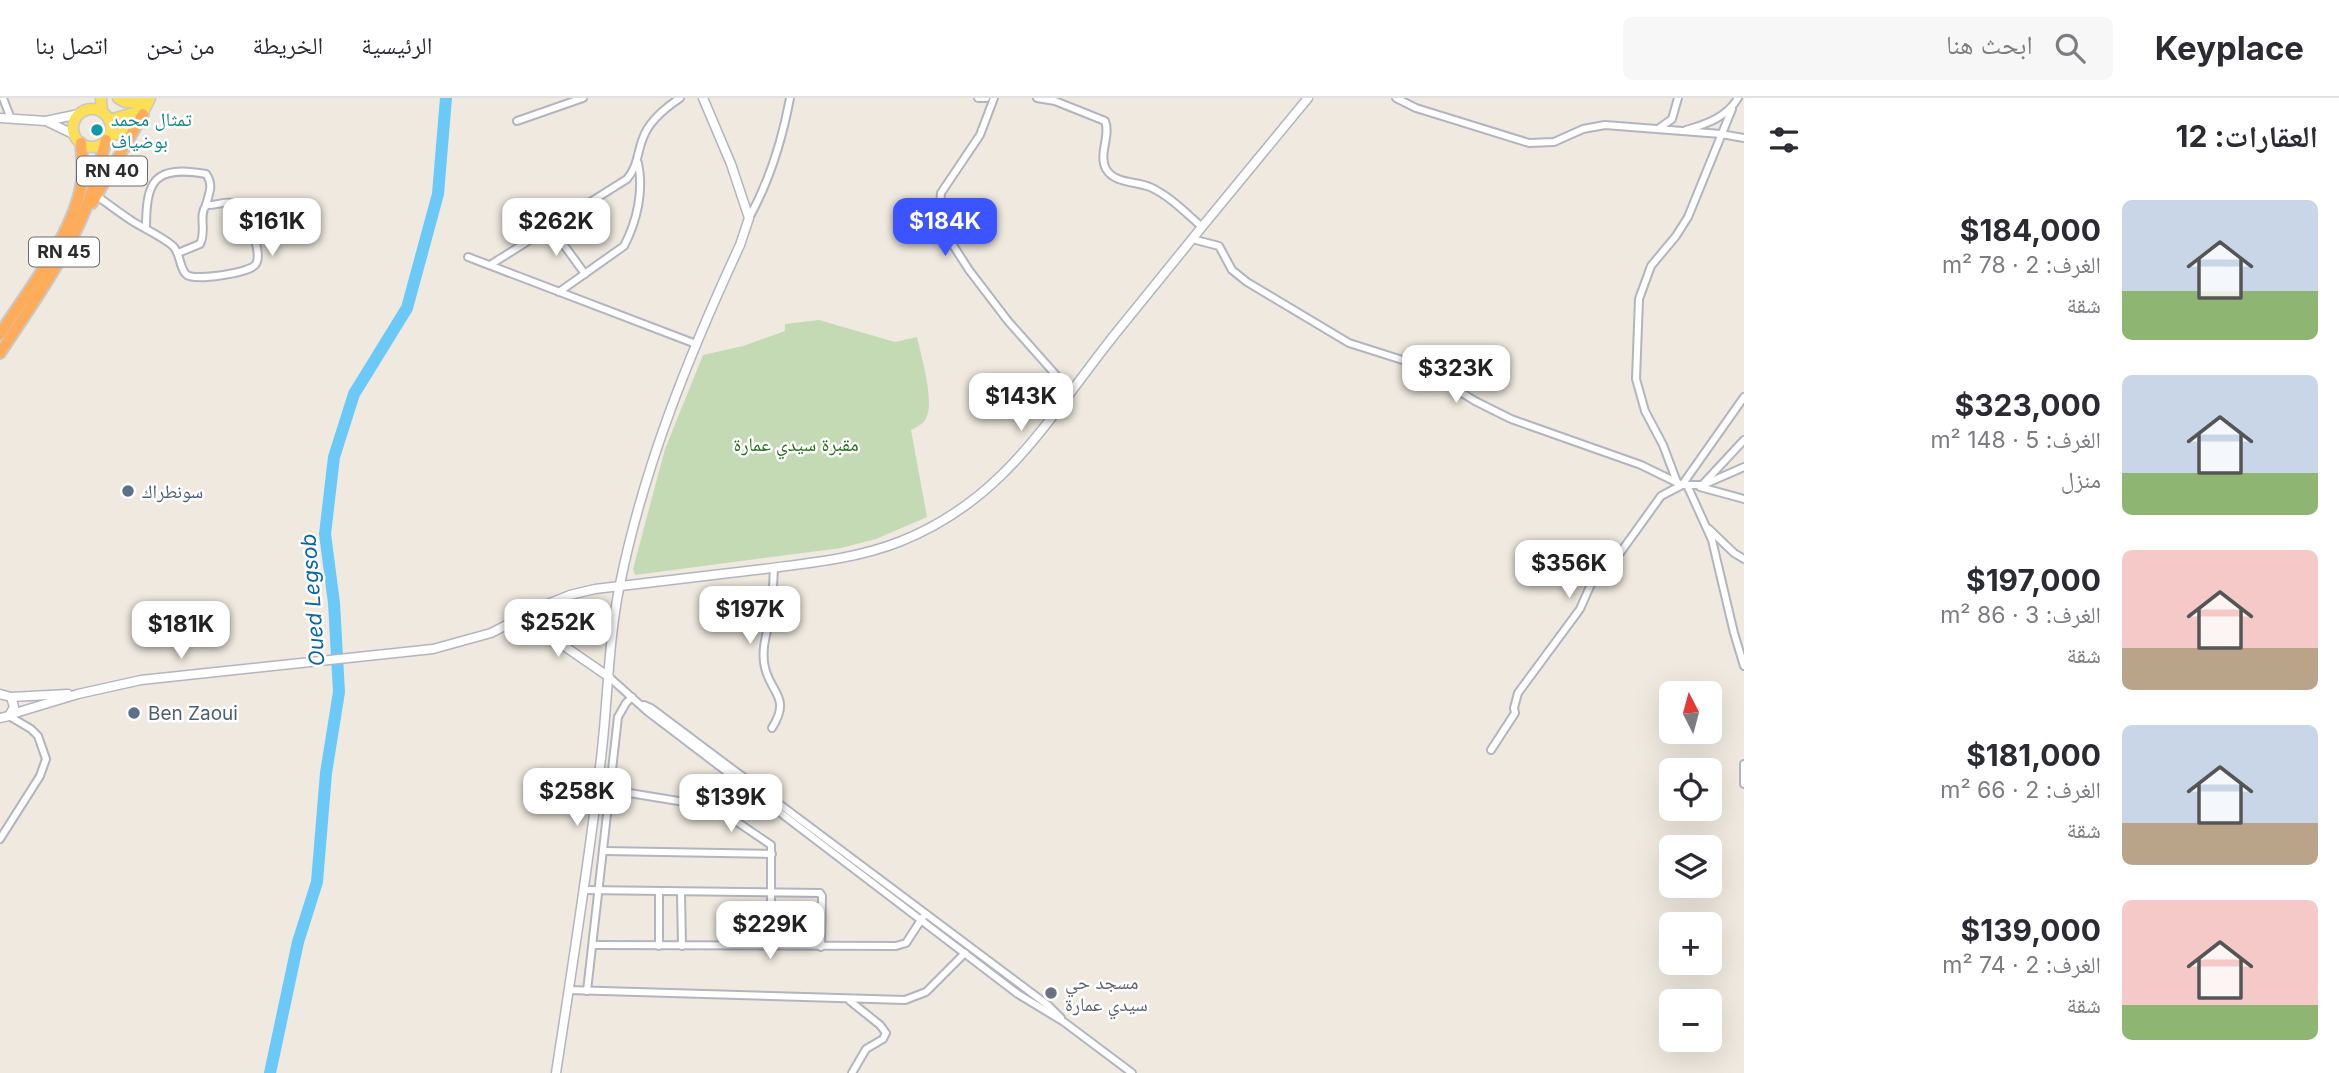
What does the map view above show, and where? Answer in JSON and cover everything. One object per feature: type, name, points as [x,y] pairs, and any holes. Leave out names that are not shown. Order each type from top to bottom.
[{"type":"highway","name":"RN 40","points":[[78,226],[147,103]]},
{"type":"highway","name":"RN 45","points":[[0,353],[78,226],[108,138]]},
{"type":"highway","name":"RN 45","points":[[0,334],[46,264],[69,219],[82,181],[78,139]]},
{"type":"main road","points":[[78,139],[74,124],[86,98]]},
{"type":"main road","points":[[102,98],[108,138]]},
{"type":"main road","points":[[118,98],[125,102],[147,103]]},
{"type":"main road","points":[[556,1073],[584,890],[619,586],[650,466],[669,409],[740,245],[749,218],[731,164],[703,98]]},
{"type":"main road","points":[[5,717],[78,694],[170,676],[405,653],[464,642],[491,633],[570,595],[619,586],[842,558],[869,552],[918,533],[957,514],[1009,469],[1308,98]]},
{"type":"main road","points":[[0,118],[46,121],[93,109],[105,116],[137,112],[147,103]]},
{"type":"main road","points":[[46,121],[97,146],[126,131],[147,103]]},
{"type":"main road","points":[[522,617],[609,677]]},
{"type":"main road","points":[[4,694],[78,694]]},
{"type":"main road","points":[[4,694],[14,704],[5,717]]},
{"type":"street","points":[[3,98],[11,119]]},
{"type":"street","points":[[517,121],[583,98]]},
{"type":"street","points":[[559,292],[624,246],[640,197],[640,147],[649,127],[668,106],[680,98]]},
{"type":"street","points":[[749,218],[779,150],[790,98]]},
{"type":"street","points":[[978,98],[986,98]]},
{"type":"street","points":[[994,98],[980,135],[941,193],[939,216],[944,231],[969,270],[1008,321],[1071,392]]},
{"type":"street","points":[[1037,98],[1055,101],[1105,121],[1107,128],[1103,162],[1108,172],[1121,180],[1158,191],[1202,227]]},
{"type":"street","points":[[1396,98],[1416,108],[1530,143],[1554,142],[1583,129],[1605,125],[1744,138]]},
{"type":"street","points":[[1658,129],[1672,119],[1678,98]]},
{"type":"street","points":[[1738,98],[1720,134],[1688,217],[1651,266],[1639,299],[1636,379],[1645,411],[1712,540],[1744,666]]},
{"type":"street","points":[[1681,132],[1709,123],[1732,108]]},
{"type":"street","points":[[491,265],[627,179],[638,163]]},
{"type":"street","points":[[146,229],[152,186],[156,179],[179,171],[206,174],[211,190],[202,211],[204,235],[200,244],[178,253]]},
{"type":"street","points":[[97,196],[175,247],[185,273],[198,278],[250,269],[258,262],[259,256],[252,231],[239,208],[230,203],[206,205]]},
{"type":"street","points":[[550,226],[585,274]]},
{"type":"street","points":[[1192,239],[1219,246],[1232,270],[1247,282],[1349,343],[1367,351],[1415,364],[1475,401],[1511,419],[1641,465],[1685,485],[1744,499]]},
{"type":"street","points":[[468,257],[696,344]]},
{"type":"street","points":[[1685,485],[1744,397]]},
{"type":"street","points":[[1703,485],[1744,440]]},
{"type":"street","points":[[1492,750],[1515,713],[1518,693],[1580,609],[1595,572],[1599,566],[1620,553],[1661,496],[1685,485],[1703,485],[1744,467]]},
{"type":"street","points":[[1703,522],[1734,554],[1744,559]]},
{"type":"street","points":[[772,728],[781,709],[778,695],[765,669],[764,657],[773,598],[774,568]]},
{"type":"street","points":[[609,677],[924,917],[1049,1006],[1064,1022]]},
{"type":"street","points":[[587,991],[618,717],[625,703],[632,697]]},
{"type":"street","points":[[606,712],[618,717]]},
{"type":"street","points":[[0,839],[40,776],[46,760],[38,736],[31,729],[5,717]]},
{"type":"street","points":[[601,758],[614,759]]},
{"type":"street","points":[[1744,764],[1744,784]]},
{"type":"street","points":[[611,790],[702,804],[718,809],[771,845],[771,947]]},
{"type":"street","points":[[604,851],[772,855]]},
{"type":"street","points":[[584,890],[822,894],[821,947]]},
{"type":"street","points":[[659,892],[659,946]]},
{"type":"street","points":[[681,892],[682,946]]},
{"type":"street","points":[[593,946],[902,945],[924,917]]},
{"type":"street","points":[[924,917],[1018,994],[1064,1022],[1132,1073]]},
{"type":"street","points":[[569,990],[905,1000],[918,996],[965,953]]},
{"type":"street","points":[[848,999],[886,1033],[883,1039],[866,1049],[852,1073]]},
{"type":"green space","name":"مقبرة سيدي عمارة","points":[[819,320],[895,342],[917,337],[927,380],[929,403],[925,420],[911,430],[927,517],[876,539],[841,548],[635,575],[633,569],[665,449],[703,355],[743,346],[785,331],[785,324]]},
{"type":"waterway","name":"Oued Legsob","points":[[270,1073],[298,942],[317,882],[326,773],[339,692],[334,603],[325,534],[334,457],[354,394],[407,308],[438,194],[446,98]]},
{"type":"place","name":"تمثال محمد بوضياف","points":[[97,130]]},
{"type":"place","name":"سونطراك","points":[[128,491]]},
{"type":"place","name":"Ben Zaoui","points":[[134,713]]},
{"type":"place","name":"مسجد حي سيدي عمارة","points":[[1051,993]]}]
